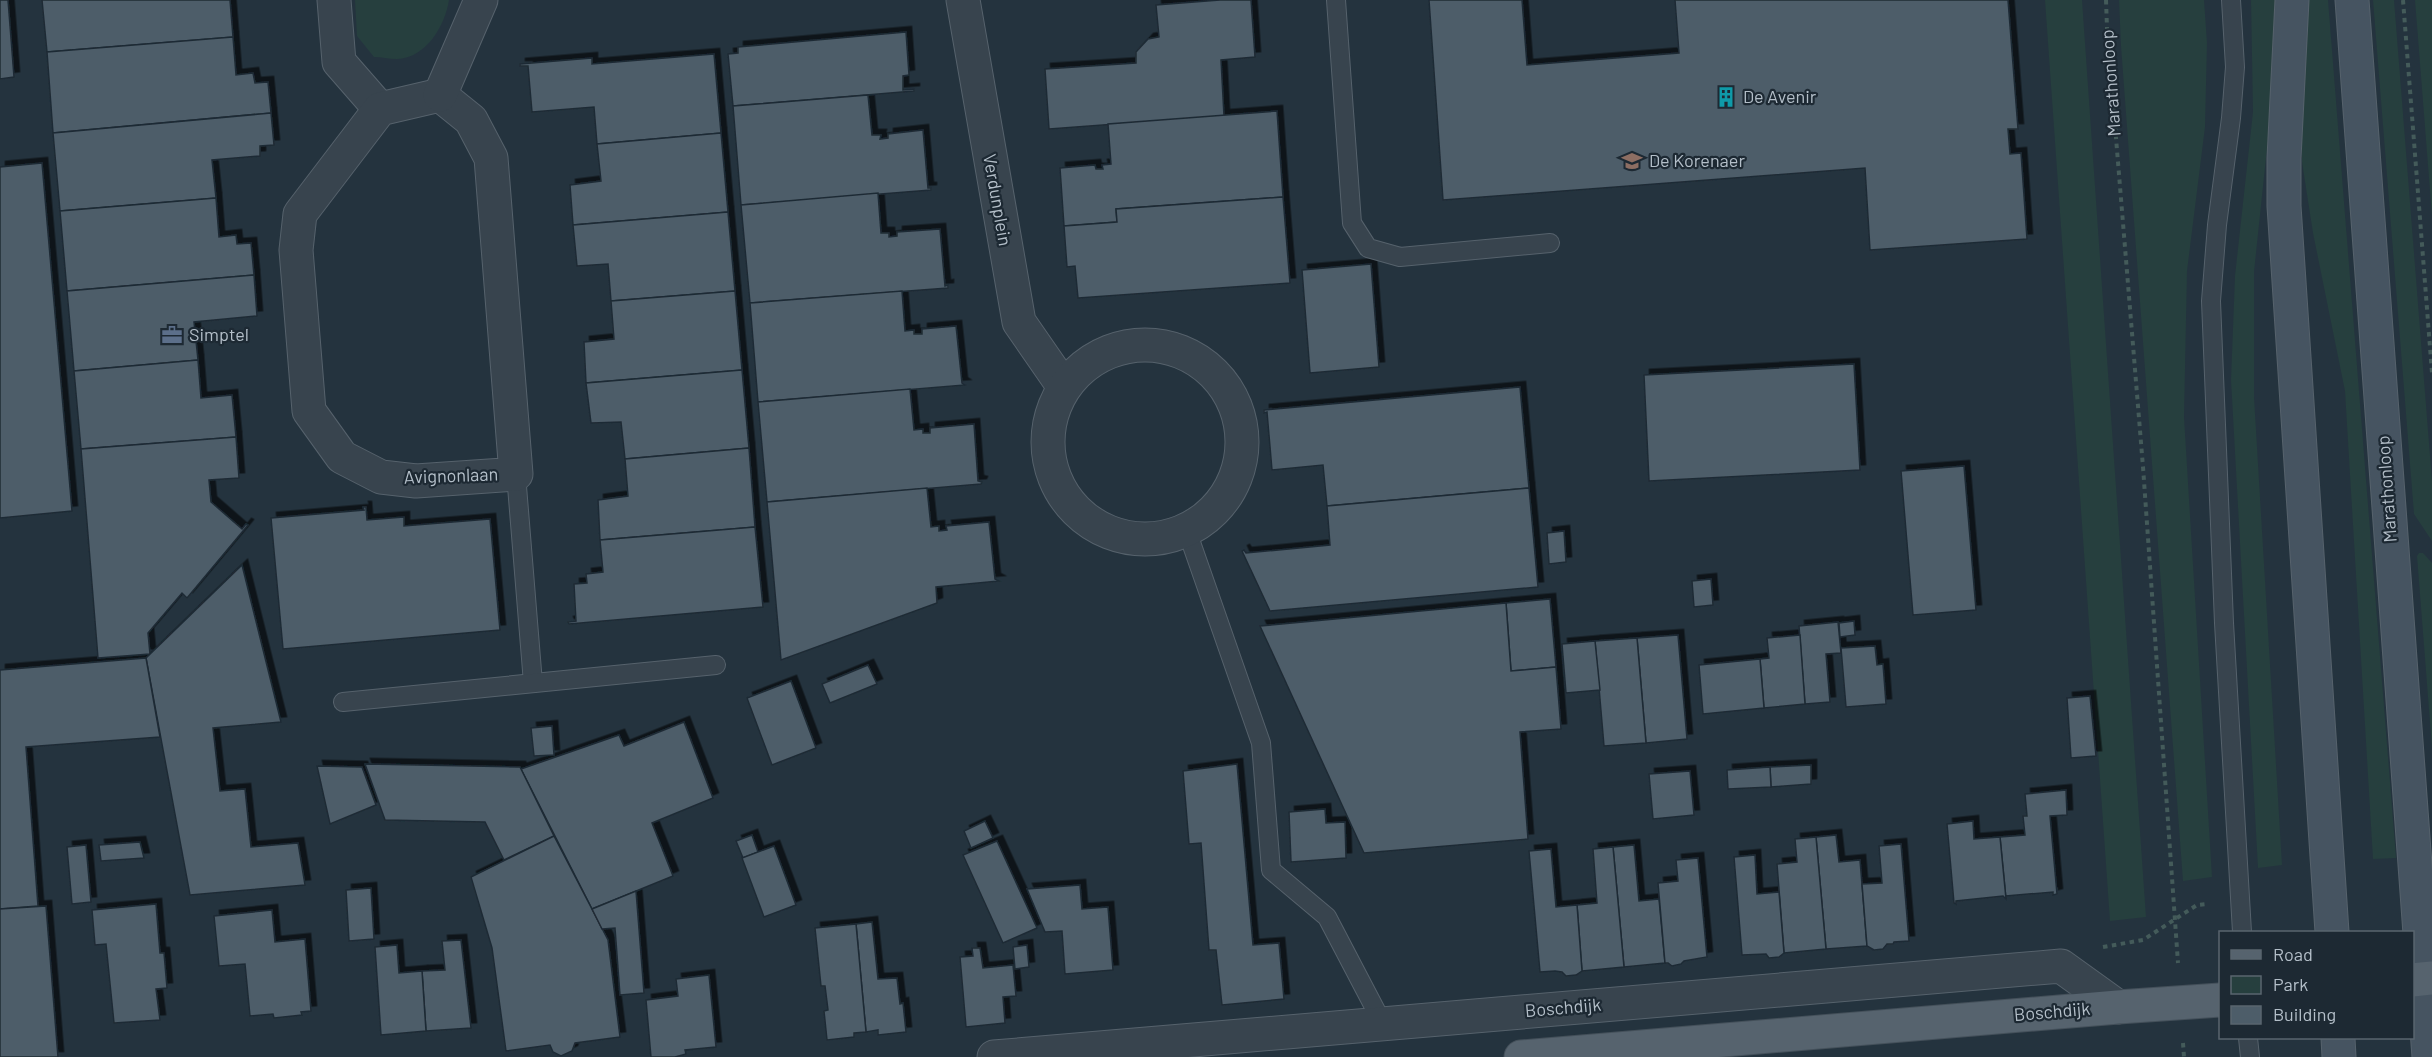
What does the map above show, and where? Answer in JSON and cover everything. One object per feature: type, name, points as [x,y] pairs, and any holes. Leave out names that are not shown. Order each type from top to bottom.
[{"type":"main road","points":[[2292,0],[2284,158],[2284,206],[2332,931]]},
{"type":"main road","name":"Marathonloop","points":[[2352,0],[2429,1057]]},
{"type":"main road","name":"Boschdijk","points":[[1521,1057],[2219,1000]]},
{"type":"main road","points":[[2338,1039],[2339,1057]]},
{"type":"street","points":[[334,0],[339,62],[380,109],[440,95],[481,0]]},
{"type":"street","name":"Verdunplein","points":[[963,0],[1019,322],[1064,387]]},
{"type":"street","name":"Avignonlaan","points":[[380,109],[300,214],[296,250],[309,411],[342,457],[381,477],[416,481],[516,474],[491,158],[471,120],[440,95]]},
{"type":"street","points":[[1154,344],[1172,348],[1203,363],[1227,388],[1241,422],[1242,456],[1232,488],[1214,513],[1187,531],[1140,541],[1106,534],[1071,508],[1050,470],[1047,436],[1049,418],[1064,387],[1079,369],[1108,351],[1154,344]]},
{"type":"street","name":"Boschdijk","points":[[994,1057],[2061,966],[2118,1007]]},
{"type":"lane","points":[[1336,0],[1352,223],[1368,248],[1400,257],[1550,243]]},
{"type":"lane","points":[[2231,0],[2234,87],[2217,225],[2211,301],[2223,612],[2242,931]]},
{"type":"lane","points":[[516,474],[533,683]]},
{"type":"lane","points":[[1187,531],[1261,743],[1271,870],[1327,917],[1383,1024]]},
{"type":"lane","points":[[343,702],[716,665]]},
{"type":"lane","points":[[2248,1039],[2250,1057]]},
{"type":"path","name":"Marathonloop","points":[[2106,0],[2142,455],[2175,920]]},
{"type":"path","points":[[2403,0],[2432,373]]},
{"type":"green space","points":[[355,0],[449,0],[438,30],[425,47],[417,53],[397,59],[374,57],[357,36]]},
{"type":"green space","points":[[2045,0],[2082,0],[2146,917],[2110,921]]},
{"type":"green space","points":[[2119,0],[2204,0],[2207,43],[2205,127],[2187,271],[2184,417],[2212,877],[2183,881],[2121,46]]},
{"type":"green space","points":[[2251,0],[2277,0],[2268,139],[2254,272],[2254,397],[2282,865],[2258,868],[2231,380],[2235,276],[2253,112]]},
{"type":"green space","points":[[2302,0],[2328,0],[2396,858],[2373,859],[2345,391],[2313,233],[2302,162]]},
{"type":"green space","points":[[2373,0],[2394,0],[2432,481],[2432,541],[2414,514]]},
{"type":"green space","points":[[2415,0],[2432,0],[2432,216]]},
{"type":"green space","points":[[2423,553],[2432,563],[2432,748],[2417,556]]},
{"type":"building","points":[[0,0],[8,0],[14,77],[0,79]]},
{"type":"building","points":[[42,0],[230,0],[233,37],[47,52]]},
{"type":"building","points":[[1251,0],[1255,57],[1221,60],[1224,116],[1049,129],[1045,69],[1136,63],[1136,52],[1148,39],[1159,37],[1156,5]]},
{"type":"building","name":"De Avenir","points":[[1429,0],[1522,0],[1527,65],[1679,53],[1675,0],[2008,0],[2018,129],[2008,129],[2010,154],[2021,153],[2027,239],[1870,250],[1865,168],[1443,200]]},
{"type":"building","points":[[906,32],[909,75],[903,76],[903,90],[914,89],[914,91],[733,106],[728,54],[738,53],[738,47]]},
{"type":"building","points":[[233,37],[236,75],[253,73],[255,83],[268,82],[271,113],[53,133],[47,52]]},
{"type":"building","points":[[714,54],[721,133],[597,144],[594,107],[532,112],[528,66],[520,66],[520,64],[592,58],[592,64]]},
{"type":"building","points":[[868,95],[872,135],[881,135],[880,139],[888,138],[888,134],[923,130],[928,188],[931,190],[741,205],[733,106]]},
{"type":"building","points":[[1277,111],[1283,197],[1116,209],[1117,222],[1064,226],[1060,168],[1095,165],[1096,169],[1103,169],[1102,165],[1111,164],[1108,124]]},
{"type":"building","points":[[271,113],[274,145],[260,146],[260,156],[212,160],[216,198],[60,211],[53,133]]},
{"type":"building","points":[[721,133],[728,212],[573,225],[570,185],[601,181],[597,144]]},
{"type":"building","points":[[42,163],[72,511],[0,518],[0,167]]},
{"type":"building","points":[[878,193],[881,233],[889,233],[889,237],[897,236],[897,232],[940,229],[945,286],[948,285],[948,288],[750,303],[741,205]]},
{"type":"building","points":[[1283,197],[1290,283],[1078,298],[1075,266],[1067,267],[1064,226],[1117,222],[1116,209]]},
{"type":"building","points":[[216,198],[219,237],[236,235],[237,244],[251,243],[254,275],[67,291],[60,211]]},
{"type":"building","points":[[728,212],[735,291],[611,301],[608,264],[577,266],[573,225]]},
{"type":"building","points":[[1371,264],[1379,367],[1310,373],[1302,270]]},
{"type":"building","points":[[254,275],[257,316],[194,322],[198,360],[74,371],[67,291]]},
{"type":"building","points":[[735,291],[742,370],[586,383],[584,342],[614,339],[611,301]]},
{"type":"building","points":[[902,291],[905,331],[914,330],[914,334],[922,334],[922,329],[956,326],[962,383],[965,385],[758,402],[750,303]]},
{"type":"building","points":[[198,360],[201,398],[232,395],[236,437],[81,449],[74,371]]},
{"type":"building","points":[[1854,364],[1860,470],[1649,481],[1644,375]]},
{"type":"building","points":[[742,370],[749,448],[625,459],[621,422],[591,423],[586,383]]},
{"type":"building","points":[[1520,387],[1529,488],[1327,506],[1323,465],[1272,470],[1267,412],[1264,413],[1264,410]]},
{"type":"building","points":[[910,389],[914,430],[923,429],[923,433],[930,433],[930,428],[974,424],[978,481],[982,482],[981,484],[767,502],[758,402]]},
{"type":"building","points":[[236,437],[239,478],[209,480],[211,502],[242,529],[246,524],[248,525],[187,598],[182,593],[148,633],[150,654],[98,658],[81,449]]},
{"type":"building","points":[[749,448],[755,527],[600,540],[598,500],[628,496],[625,459]]},
{"type":"building","points":[[1964,466],[1976,610],[1913,615],[1901,471]]},
{"type":"building","points":[[927,488],[931,527],[939,526],[939,531],[947,530],[946,526],[989,522],[995,579],[999,581],[936,587],[937,603],[781,660],[767,502]]},
{"type":"building","points":[[1529,488],[1538,587],[1270,611],[1242,551],[1246,553],[1330,545],[1327,506]]},
{"type":"building","points":[[363,507],[366,507],[367,520],[404,517],[404,526],[490,519],[500,630],[283,649],[271,518],[364,510]]},
{"type":"building","points":[[755,527],[763,607],[569,624],[568,622],[576,621],[574,584],[587,583],[586,574],[603,572],[600,540]]},
{"type":"building","points":[[1564,531],[1566,562],[1549,564],[1547,533]]},
{"type":"building","points":[[242,565],[281,722],[213,728],[220,791],[245,789],[251,847],[298,843],[305,885],[190,895],[146,658]]},
{"type":"building","points":[[1711,579],[1713,605],[1694,607],[1692,581]]},
{"type":"building","points":[[1550,599],[1556,667],[1511,671],[1506,603]]},
{"type":"building","points":[[1506,603],[1511,671],[1556,667],[1561,729],[1520,732],[1528,839],[1364,853],[1260,626]]},
{"type":"building","points":[[1854,621],[1855,635],[1840,637],[1839,623]]},
{"type":"building","points":[[1838,622],[1841,653],[1826,654],[1830,702],[1805,704],[1799,626]]},
{"type":"building","points":[[1678,635],[1687,739],[1646,743],[1637,638]]},
{"type":"building","points":[[1800,635],[1805,704],[1764,708],[1760,659],[1769,658],[1767,638]]},
{"type":"building","points":[[1637,638],[1646,743],[1604,746],[1595,641]]},
{"type":"building","points":[[1595,641],[1600,690],[1566,693],[1562,644]]},
{"type":"building","points":[[1875,646],[1877,665],[1883,664],[1886,704],[1846,707],[1841,648]]},
{"type":"building","points":[[146,658],[160,737],[26,747],[38,906],[0,909],[0,670]]},
{"type":"building","points":[[1760,659],[1764,708],[1703,714],[1699,665]]},
{"type":"building","points":[[868,665],[877,684],[830,703],[822,684]]},
{"type":"building","points":[[791,681],[816,748],[772,765],[747,698]]},
{"type":"building","points":[[2090,696],[2096,756],[2071,758],[2067,698]]},
{"type":"building","points":[[684,722],[713,798],[652,823],[673,876],[592,909],[521,769],[619,735],[624,746]]},
{"type":"building","points":[[552,726],[554,755],[534,756],[531,728]]},
{"type":"building","points":[[365,764],[520,767],[554,836],[504,860],[485,822],[385,820]]},
{"type":"building","points":[[1237,764],[1253,945],[1279,943],[1284,999],[1222,1005],[1216,950],[1209,950],[1201,843],[1189,844],[1183,771]]},
{"type":"building","points":[[1811,765],[1811,784],[1771,787],[1770,767]]},
{"type":"building","points":[[317,766],[362,767],[376,805],[330,824]]},
{"type":"building","points":[[1770,767],[1771,787],[1728,789],[1727,770]]},
{"type":"building","points":[[1690,771],[1694,815],[1653,819],[1649,774]]},
{"type":"building","points":[[2066,790],[2067,815],[2050,816],[2057,894],[2053,895],[2053,892],[2006,896],[2006,899],[2000,837],[2025,835],[2023,816],[2027,816],[2025,794]]},
{"type":"building","points":[[1325,809],[1326,823],[1345,822],[1346,858],[1291,862],[1289,812]]},
{"type":"building","points":[[985,821],[993,838],[971,848],[964,831]]},
{"type":"building","points":[[1973,821],[1974,839],[2000,837],[2006,899],[2003,896],[1956,901],[1956,904],[1954,903],[1947,824]]},
{"type":"building","points":[[752,835],[758,852],[743,858],[736,841]]},
{"type":"building","points":[[1836,835],[1839,862],[1860,860],[1867,946],[1826,949],[1816,837]]},
{"type":"building","points":[[554,836],[608,940],[620,1037],[575,1043],[572,1051],[561,1056],[553,1052],[550,1045],[506,1051],[492,948],[471,877]]},
{"type":"building","points":[[1816,837],[1826,949],[1784,953],[1777,864],[1797,862],[1795,839]]},
{"type":"building","points":[[997,841],[1037,928],[1003,943],[963,855]]},
{"type":"building","points":[[140,842],[144,858],[101,861],[99,845]]},
{"type":"building","points":[[1901,844],[1909,941],[1894,942],[1887,944],[1883,949],[1874,950],[1867,946],[1862,884],[1882,883],[1879,846]]},
{"type":"building","points":[[86,845],[91,902],[72,904],[67,847]]},
{"type":"building","points":[[1634,845],[1639,901],[1659,899],[1665,963],[1624,967],[1613,847]]},
{"type":"building","points":[[774,846],[796,905],[764,917],[742,858]]},
{"type":"building","points":[[1613,847],[1624,967],[1582,971],[1577,905],[1597,903],[1593,849]]},
{"type":"building","points":[[1551,849],[1556,907],[1577,905],[1582,971],[1576,975],[1566,976],[1562,972],[1555,971],[1540,972],[1529,851]]},
{"type":"building","points":[[1755,855],[1757,894],[1779,892],[1784,953],[1779,957],[1769,958],[1766,954],[1742,955],[1734,857]]},
{"type":"building","points":[[1698,858],[1707,957],[1684,961],[1672,966],[1665,963],[1658,883],[1678,881],[1676,860]]},
{"type":"building","points":[[1080,885],[1082,909],[1108,907],[1113,970],[1065,974],[1062,931],[1045,932],[1027,889]]},
{"type":"building","points":[[371,888],[374,939],[349,941],[346,890]]},
{"type":"building","points":[[636,891],[644,993],[620,995],[615,928],[602,929],[592,909]]},
{"type":"building","points":[[156,904],[160,953],[164,953],[167,988],[156,989],[160,1020],[114,1023],[106,944],[95,945],[92,910]]},
{"type":"building","points":[[46,906],[58,1057],[0,1057],[0,909]]},
{"type":"building","points":[[272,910],[275,942],[305,939],[311,1011],[301,1012],[302,1015],[274,1018],[273,1014],[250,1016],[245,964],[219,966],[214,916]]},
{"type":"building","points":[[872,922],[878,979],[897,978],[900,1004],[903,1003],[906,1032],[878,1035],[878,1030],[866,1032],[856,924]]},
{"type":"building","points":[[856,924],[866,1032],[854,1033],[854,1037],[827,1040],[824,1011],[828,1010],[825,986],[821,986],[815,928]]},
{"type":"building","points":[[461,940],[471,1028],[426,1031],[422,971],[445,970],[442,941]]},
{"type":"building","points":[[397,945],[399,973],[422,971],[426,1031],[381,1035],[375,947]]},
{"type":"building","points":[[1027,945],[1029,967],[1015,969],[1013,947]]},
{"type":"building","points":[[972,948],[980,948],[983,968],[1013,965],[1016,996],[1003,997],[1005,1023],[966,1027],[960,957],[973,956]]},
{"type":"building","points":[[709,975],[716,1047],[685,1050],[686,1054],[675,1057],[651,1057],[646,1000],[678,996],[676,979]]},
{"type":"place","name":"De Avenir","points":[[1726,97]]},
{"type":"place","name":"De Korenaer","points":[[1632,161]]},
{"type":"place","name":"Simptel","points":[[172,335]]}]
